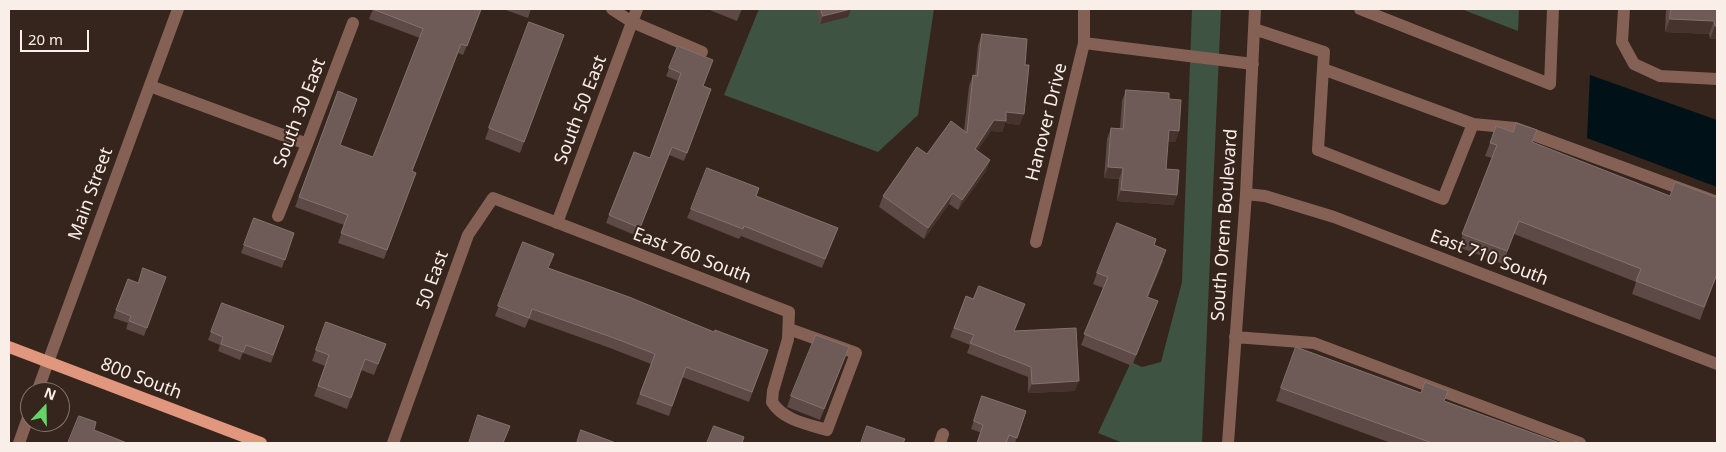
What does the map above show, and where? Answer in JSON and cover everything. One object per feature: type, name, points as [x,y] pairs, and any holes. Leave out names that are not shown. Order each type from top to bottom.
[{"type":"main road","name":"800 South","points":[[9,347],[261,443]]},
{"type":"street","name":"Main Street","points":[[41,382],[178,9]]},
{"type":"street","points":[[612,9],[632,22],[702,52]]},
{"type":"street","name":"South 50 East","points":[[556,223],[637,9]]},
{"type":"street","name":"Hanover Drive","points":[[1036,242],[1084,44],[1084,9]]},
{"type":"street","name":"South Orem Boulevard","points":[[1228,443],[1246,194],[1255,9]]},
{"type":"street","points":[[1360,9],[1550,84],[1553,9]]},
{"type":"street","points":[[1624,9],[1622,42],[1634,64],[1660,76],[1717,79]]},
{"type":"street","name":"South 30 East","points":[[278,216],[353,23]]},
{"type":"street","points":[[1254,29],[1324,52],[1318,150],[1443,199],[1473,124]]},
{"type":"street","points":[[1084,44],[1253,64]]},
{"type":"street","points":[[1323,69],[1473,124],[1515,128],[1717,202]]},
{"type":"street","points":[[150,86],[307,144]]},
{"type":"street","name":"East 710 South","points":[[1246,194],[1265,196],[1334,217],[1717,364]]},
{"type":"street","name":"50 East","points":[[393,443],[468,235],[493,198],[556,223]]},
{"type":"street","name":"East 760 South","points":[[556,223],[789,312],[789,334]]},
{"type":"street","points":[[789,334],[856,353],[827,430],[792,419],[777,411],[772,402],[773,391],[789,334]]},
{"type":"street","points":[[1235,337],[1314,343],[1580,443]]},
{"type":"green space","points":[[759,9],[934,9],[918,115],[878,152],[724,95]]},
{"type":"green space","points":[[1192,9],[1221,9],[1202,443],[1123,443],[1098,433],[1131,362],[1142,367],[1161,362],[1182,282]]},
{"type":"green space","points":[[1461,9],[1519,9],[1518,31]]},
{"type":"shaded area","points":[[1590,75],[1717,120],[1717,187],[1587,138]]},
{"type":"building","points":[[373,9],[481,9],[467,46],[461,44],[412,171],[416,173],[387,250],[341,233],[348,215],[299,197],[338,91],[357,99],[340,145],[373,157],[423,29]]},
{"type":"building","points":[[821,9],[851,9],[823,16]]},
{"type":"building","points":[[1671,9],[1717,9],[1717,26],[1715,26],[1714,21],[1670,19]]},
{"type":"building","points":[[529,22],[564,35],[524,142],[489,128]]},
{"type":"building","points":[[982,34],[1027,39],[1025,65],[1029,65],[1024,114],[1006,112],[1006,121],[994,120],[975,149],[990,160],[962,200],[953,193],[928,228],[883,196],[917,147],[927,154],[951,121],[967,133],[973,75],[977,76]]},
{"type":"building","points":[[678,46],[713,60],[703,86],[711,89],[687,153],[672,147],[640,228],[609,215],[634,152],[650,158],[681,73],[669,68]]},
{"type":"building","points":[[1126,90],[1169,93],[1169,99],[1181,100],[1179,131],[1169,130],[1166,169],[1179,170],[1177,195],[1121,190],[1123,168],[1108,167],[1111,128],[1123,129]]},
{"type":"building","points":[[1516,123],[1537,130],[1532,142],[1670,196],[1675,182],[1717,198],[1717,274],[1704,307],[1636,281],[1641,269],[1519,221],[1507,251],[1462,234],[1497,145],[1490,143],[1496,126],[1513,132]]},
{"type":"building","points":[[707,168],[759,188],[756,196],[838,228],[825,259],[744,226],[743,229],[691,209]]},
{"type":"building","points":[[254,218],[294,233],[285,260],[244,245]]},
{"type":"building","points":[[1117,223],[1156,239],[1154,245],[1166,250],[1147,297],[1158,301],[1136,355],[1084,334],[1108,277],[1097,273]]},
{"type":"building","points":[[523,242],[554,254],[548,268],[629,297],[714,332],[715,330],[768,350],[752,392],[686,367],[672,406],[640,394],[655,354],[532,309],[529,318],[498,306]]},
{"type":"building","points":[[143,268],[166,277],[147,328],[129,321],[131,316],[116,310],[128,279],[138,283]]},
{"type":"building","points":[[979,286],[1025,304],[1014,331],[1076,328],[1079,381],[1032,384],[1031,367],[970,343],[974,335],[954,328],[966,296],[973,299]]},
{"type":"building","points":[[222,303],[284,326],[273,355],[246,345],[243,352],[221,344],[223,337],[211,332]]},
{"type":"building","points":[[326,322],[386,344],[378,364],[365,359],[351,398],[318,386],[329,355],[316,350]]},
{"type":"building","points":[[816,335],[849,347],[824,409],[791,396]]},
{"type":"building","points":[[1296,347],[1421,393],[1425,382],[1448,391],[1444,401],[1560,443],[1432,443],[1281,388]]},
{"type":"building","points":[[982,396],[1026,411],[1017,438],[1009,435],[1006,443],[977,443],[983,425],[974,421]]},
{"type":"building","points":[[478,415],[510,426],[503,443],[469,443]]},
{"type":"building","points":[[79,416],[96,422],[94,430],[127,443],[68,443]]},
{"type":"building","points":[[714,426],[744,437],[742,443],[707,443]]},
{"type":"building","points":[[867,426],[905,439],[903,443],[861,443]]},
{"type":"building","points":[[581,430],[616,443],[577,443]]}]
